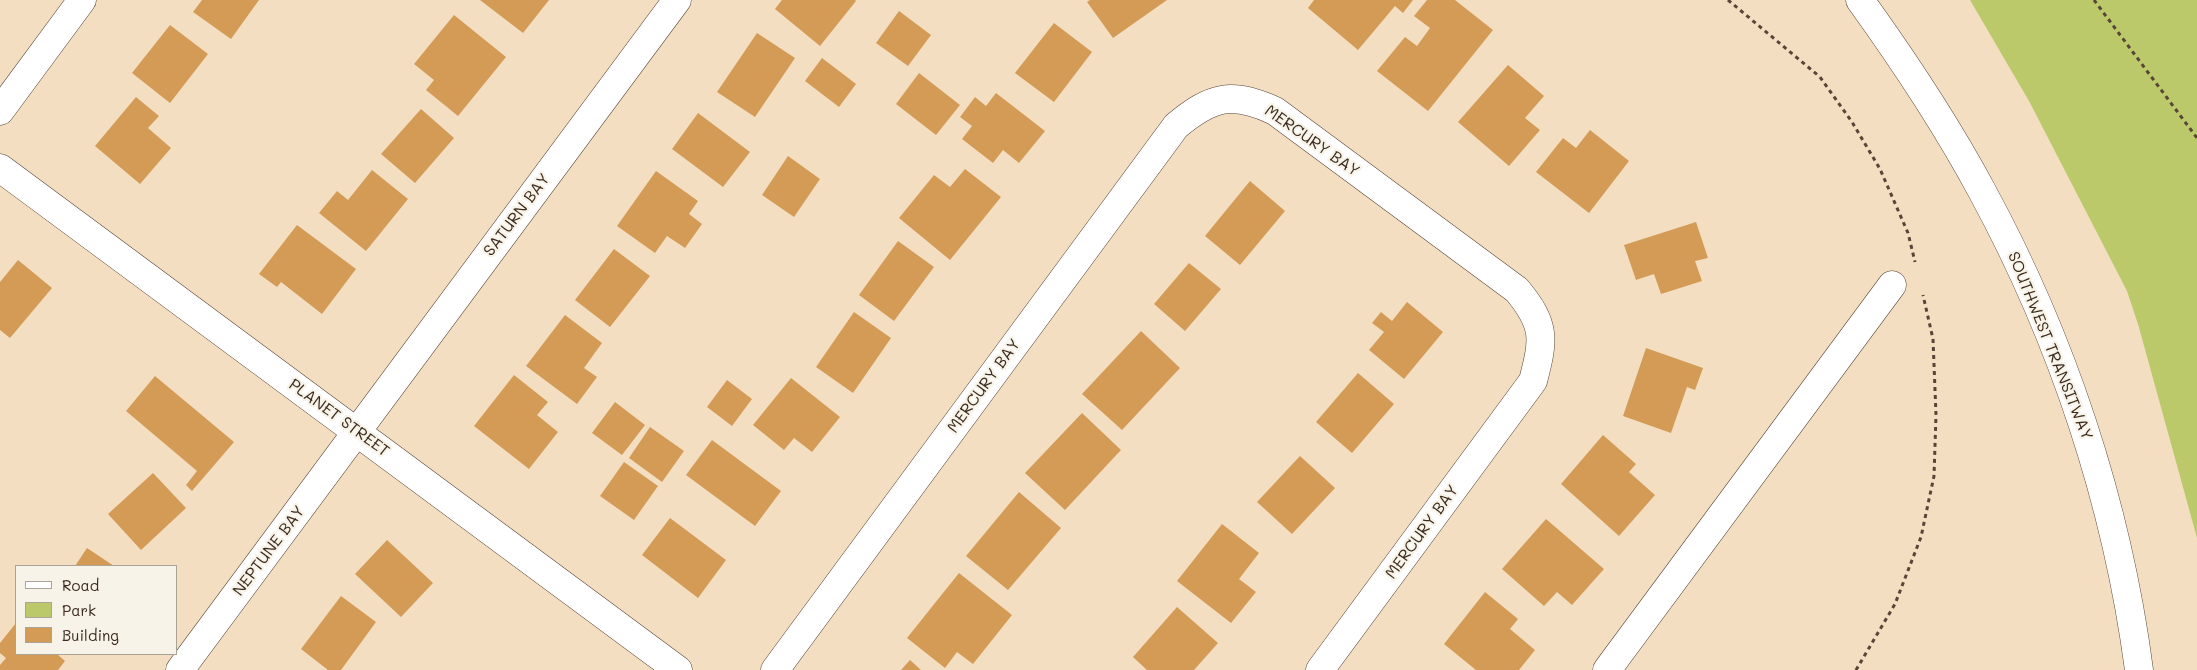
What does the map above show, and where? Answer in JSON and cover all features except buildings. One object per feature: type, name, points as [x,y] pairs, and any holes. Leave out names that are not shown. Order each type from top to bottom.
[{"type":"street","points":[[0,111],[82,0]]},
{"type":"street","name":"SATURN BAY","points":[[358,431],[677,0]]},
{"type":"street","name":"SOUTHWEST TRANSITWAY","points":[[1860,0],[1910,70],[1982,190],[2039,310],[2084,427],[2124,582],[2139,670]]},
{"type":"street","name":"MERCURY BAY","points":[[775,670],[1176,126],[1198,108],[1224,99],[1252,101],[1275,111],[1517,290],[1533,309],[1541,333],[1539,356],[1533,381],[1320,670]]},
{"type":"street","name":"PLANET STREET","points":[[0,168],[358,431],[678,670]]},
{"type":"street","points":[[1607,670],[1892,285]]},
{"type":"street","name":"NEPTUNE BAY","points":[[180,670],[358,431]]},
{"type":"path","points":[[2094,0],[2197,138]]},
{"type":"green space","points":[[1970,0],[2197,0],[2197,538],[2138,324],[2127,291],[2029,101]]}]
